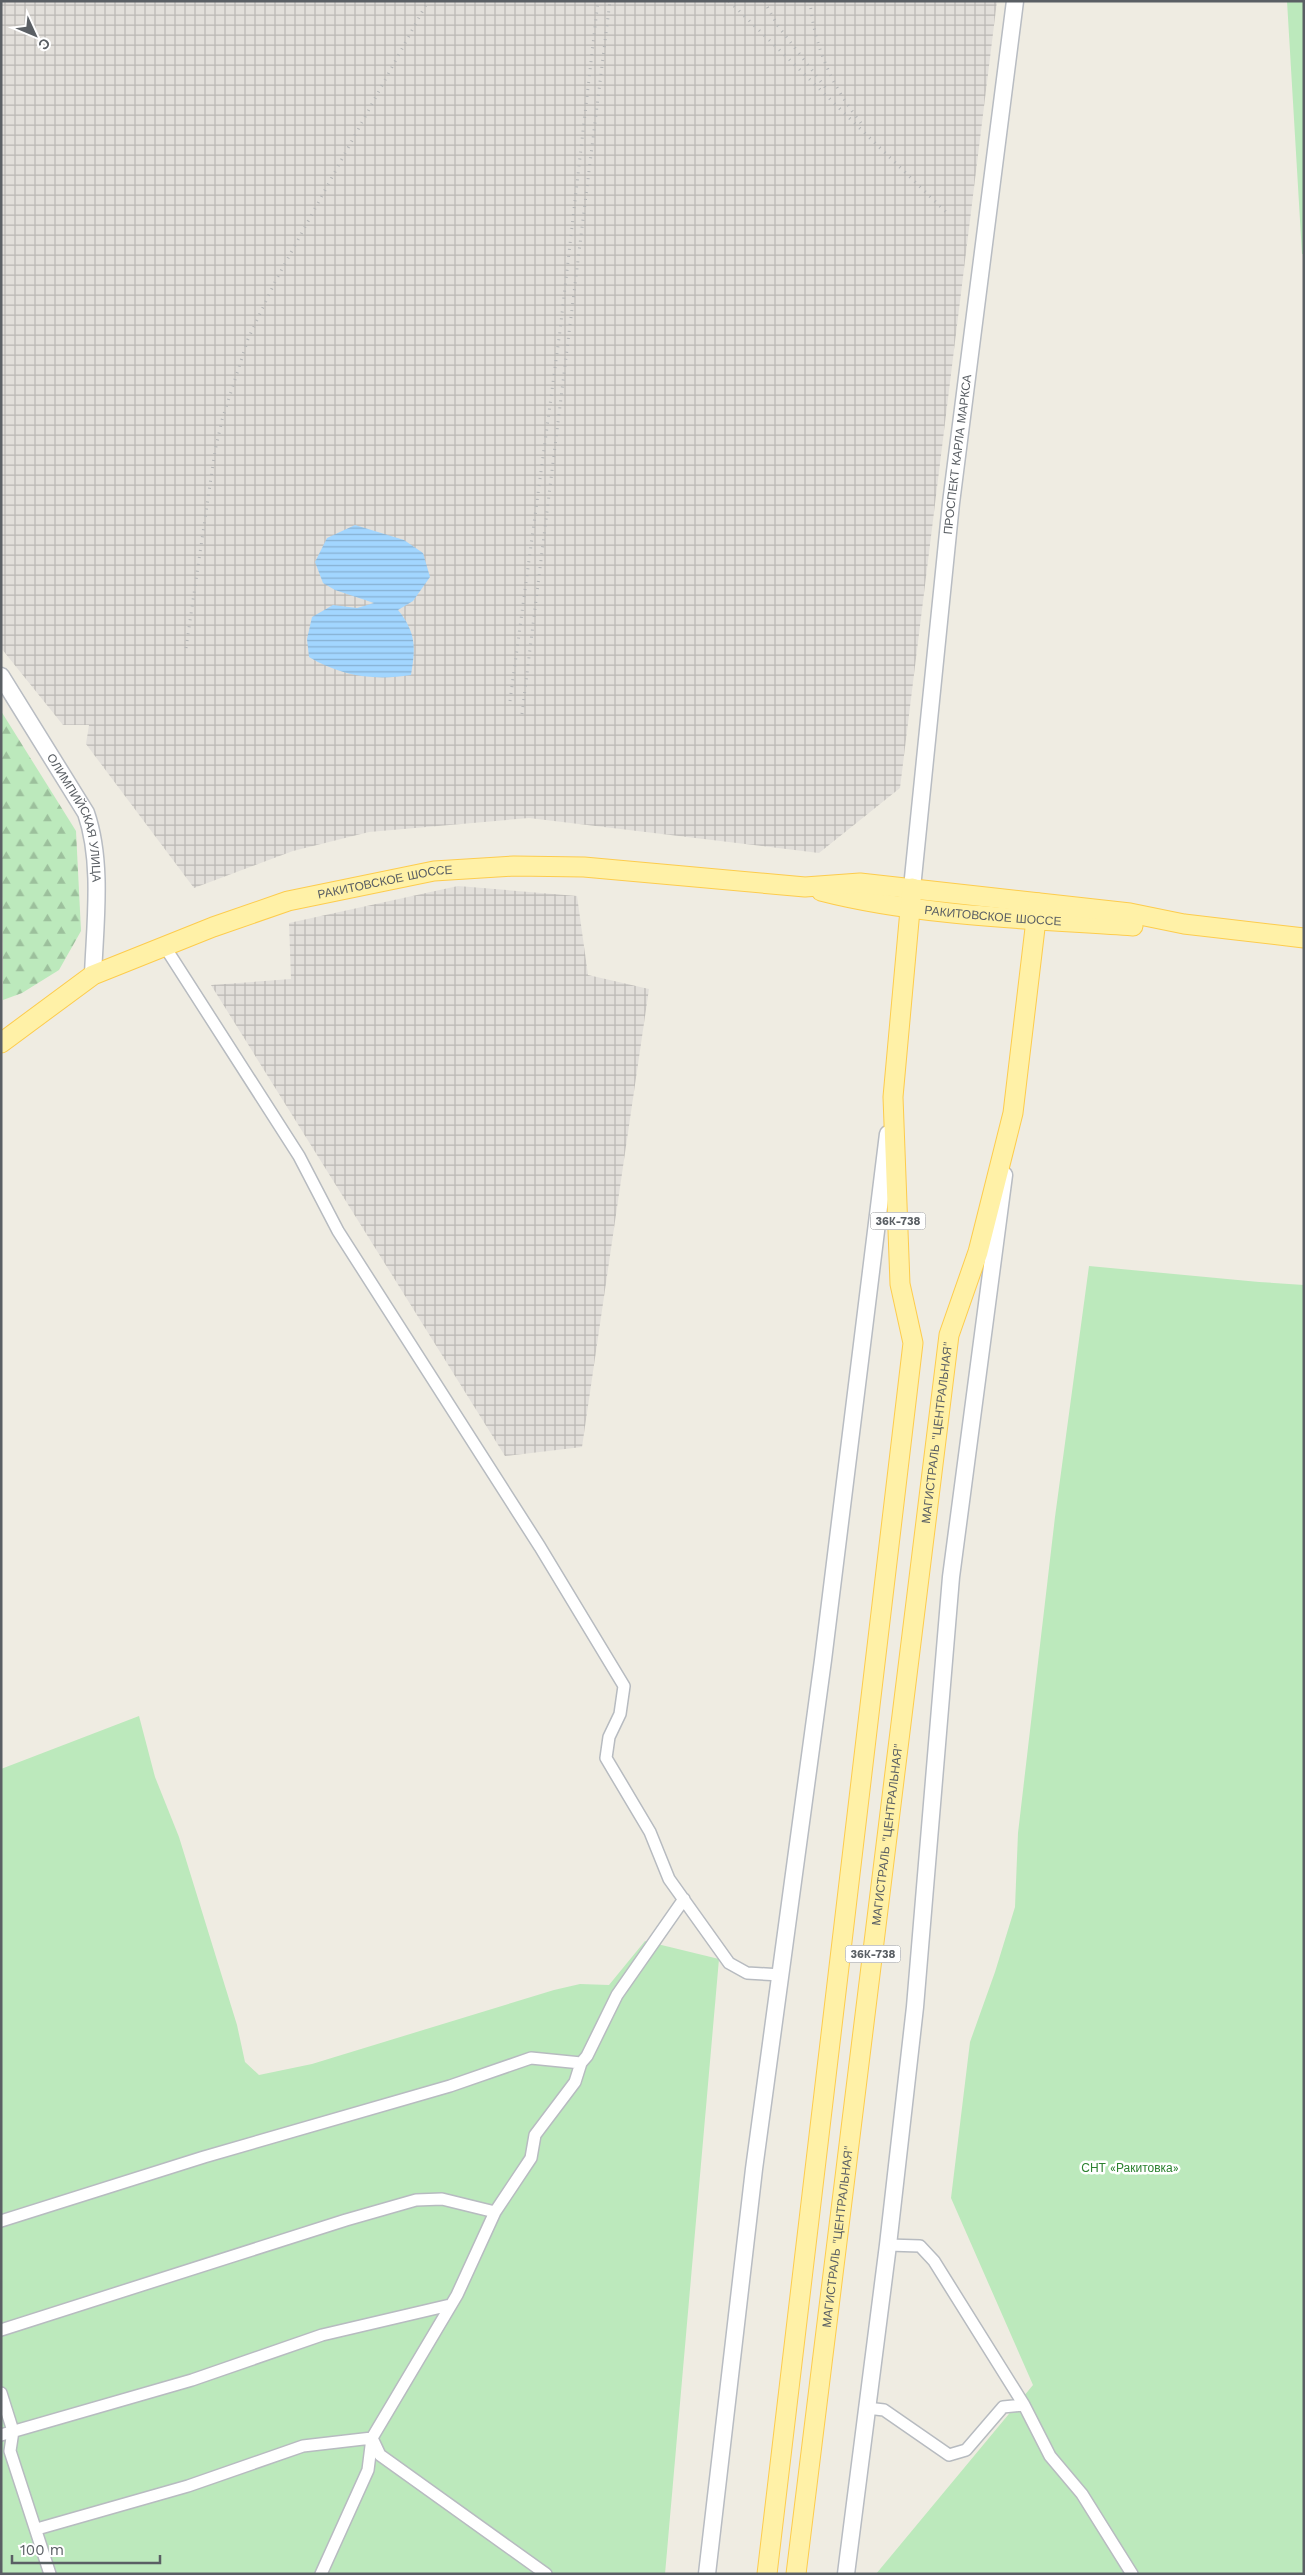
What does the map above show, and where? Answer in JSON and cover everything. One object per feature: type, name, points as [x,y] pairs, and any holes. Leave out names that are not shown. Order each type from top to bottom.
[{"type":"main road","name":"ПРОСПЕКТ КАРЛА МАРКСА","points":[[911,908],[951,503],[1015,1]]},
{"type":"main road","name":"ОЛИМПИЙСКАЯ УЛИЦА","points":[[1,676],[86,813],[92,831],[95,852],[94,975]]},
{"type":"main road","name":"РАКИТОВСКОЕ ШОССЕ","points":[[1,1043],[94,975],[213,927],[288,901],[434,871],[514,866],[584,867],[805,887],[857,900],[911,908],[1037,911]]},
{"type":"main road","name":"РАКИТОВСКОЕ ШОССЕ","points":[[805,887],[860,883],[912,888],[1037,911],[1135,926],[1184,924],[1304,938]]},
{"type":"main road","name":"36К-738","points":[[767,2574],[913,1343],[900,1284],[893,1097],[911,908]]},
{"type":"main road","name":"36К-738","points":[[1013,1113],[1037,911]]},
{"type":"main road","points":[[707,2574],[754,2169],[823,1660],[893,1097]]},
{"type":"main road","points":[[846,2574],[888,2245],[915,2007],[952,1577],[1013,1113]]},
{"type":"main road","name":"МАГИСТРАЛЬ \"ЦЕНТРАЛЬНАЯ\"","points":[[796,2574],[949,1334],[978,1252],[1013,1113]]},
{"type":"street","points":[[165,947],[299,1156],[338,1230],[540,1547],[624,1686],[620,1714],[609,1737],[606,1758],[650,1832],[669,1879],[729,1963],[747,1973],[781,1975]]},
{"type":"street","points":[[321,2574],[368,2470],[372,2438],[457,2295],[494,2212],[531,2158],[535,2135],[575,2082],[581,2063],[587,2056],[617,1995],[684,1899]]},
{"type":"street","points":[[1,2221],[204,2157],[450,2086],[531,2058],[581,2063]]},
{"type":"street","points":[[1,2330],[416,2200],[442,2199],[494,2212]]},
{"type":"street","points":[[888,2245],[920,2246],[934,2260],[1024,2405],[1050,2456],[1082,2494],[1132,2574]]},
{"type":"street","points":[[1,2435],[192,2380],[322,2335],[450,2306]]},
{"type":"street","points":[[1,2393],[13,2431],[10,2450],[50,2574]]},
{"type":"street","points":[[867,2408],[884,2410],[949,2455],[966,2450],[1003,2408],[1024,2405]]},
{"type":"street","points":[[37,2529],[188,2486],[303,2446],[372,2438]]},
{"type":"street","points":[[372,2438],[380,2455],[546,2574]]},
{"type":"shaded area","points":[[1,1],[997,1],[900,788],[819,853],[529,818],[369,832],[293,851],[194,888],[86,744],[89,725],[63,725],[1,648]]},
{"type":"shaded area","points":[[458,886],[577,896],[588,975],[649,989],[582,1447],[505,1456],[211,985],[291,979],[289,923]]},
{"type":"green space","points":[[1287,1],[1304,1],[1304,254],[1302,254]]},
{"type":"green space","points":[[1,711],[76,831],[81,931],[59,970],[22,993],[3,1000]]},
{"type":"green space","name":"СНТ «Ракитовка»","points":[[1089,1266],[1304,1285],[1304,2574],[876,2574],[1033,2385],[951,2198],[970,2042],[995,1972],[1015,1907],[1018,1833],[1055,1517]]},
{"type":"green space","points":[[139,1716],[155,1777],[179,1837],[237,2025],[245,2062],[259,2075],[312,2064],[554,1990],[580,1984],[609,1985],[645,1941],[719,1959],[665,2574],[1,2574],[1,1769]]},
{"type":"water","points":[[355,525],[404,540],[423,553],[430,577],[413,601],[398,610],[408,626],[413,641],[414,657],[411,675],[371,677],[346,673],[309,657],[307,639],[312,617],[333,605],[357,608],[374,603],[335,590],[323,583],[315,562],[327,538]]},
{"type":"railway","points":[[186,648],[215,451],[222,420],[248,339],[275,282],[428,1]]},
{"type":"railway","points":[[510,701],[560,331],[598,1]]},
{"type":"railway","points":[[522,714],[610,1]]},
{"type":"railway","points":[[729,1],[946,212]]},
{"type":"railway","points":[[764,1],[778,26],[828,91]]},
{"type":"railway","points":[[810,1],[816,35],[826,66],[842,96],[861,123]]}]
